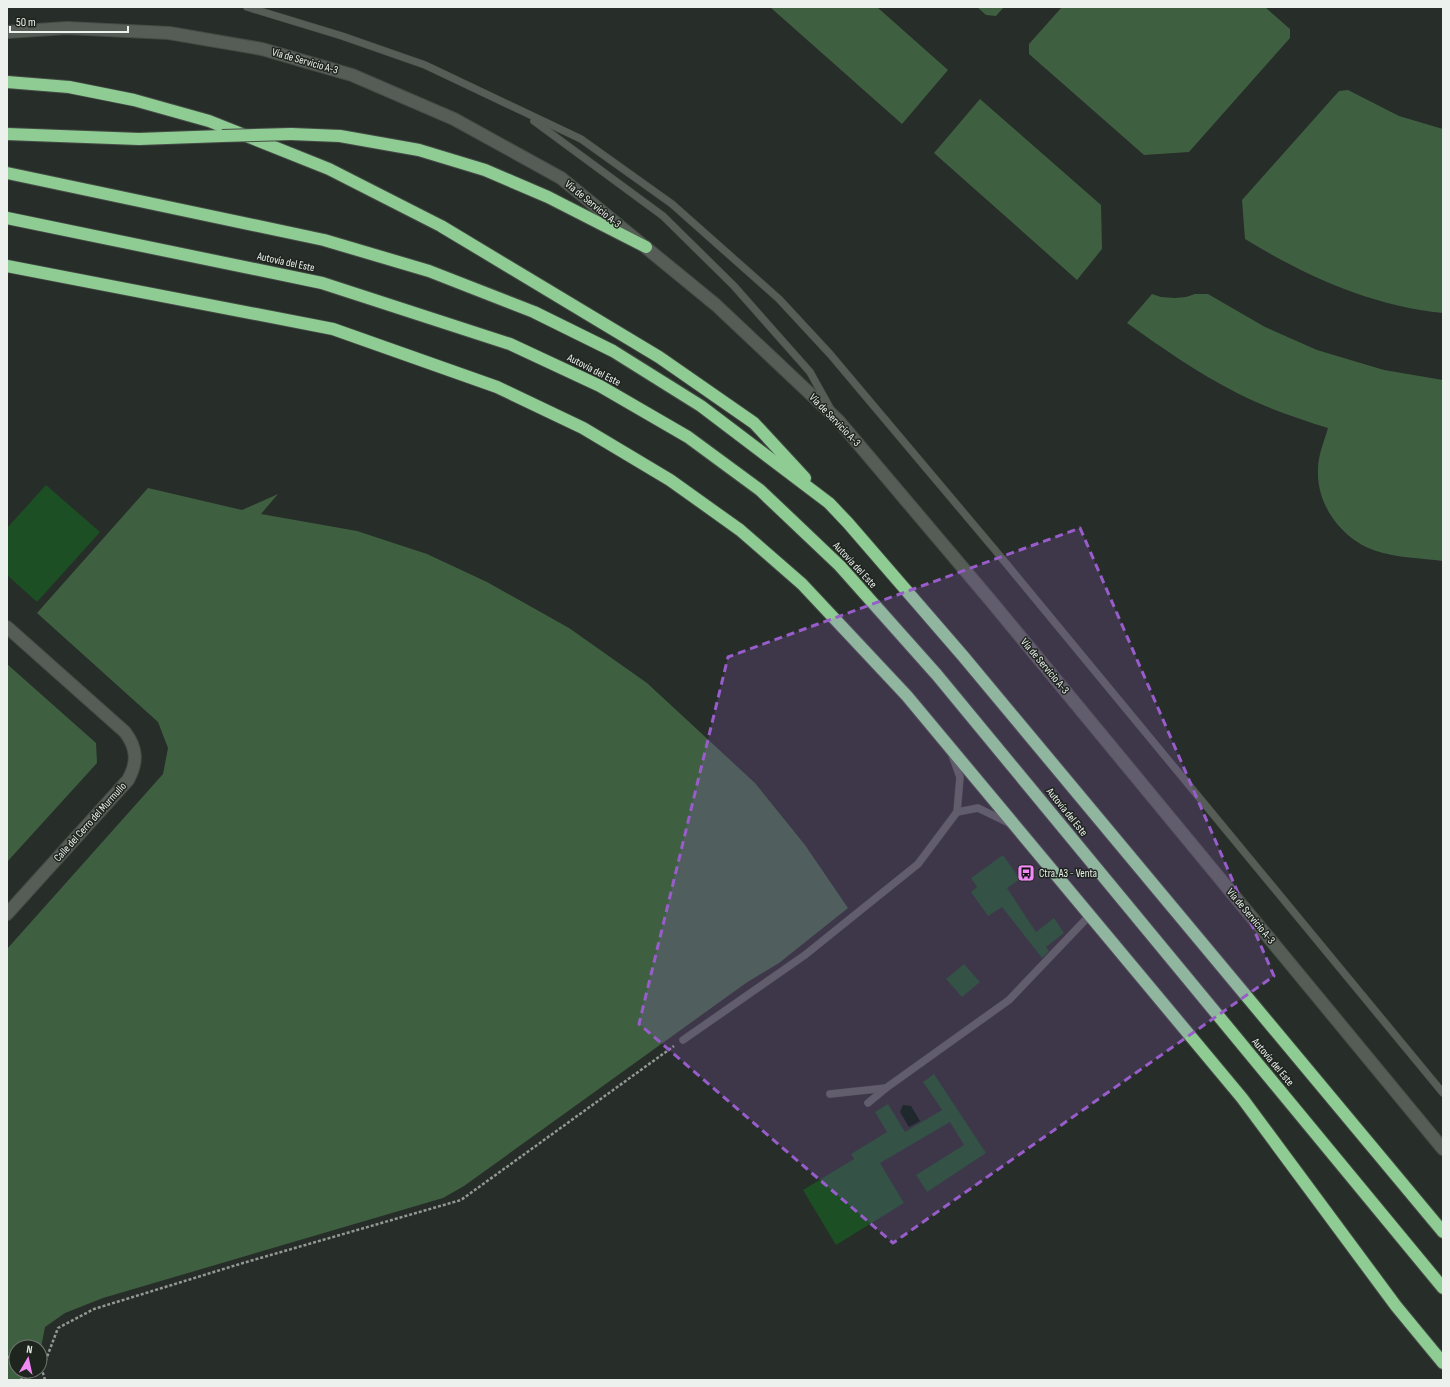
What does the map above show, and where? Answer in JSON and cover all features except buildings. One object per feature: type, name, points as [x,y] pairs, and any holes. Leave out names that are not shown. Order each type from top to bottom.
[{"type":"highway","points":[[7,82],[69,87],[127,98],[209,121],[329,169],[441,226],[659,358],[754,423],[830,503]]},
{"type":"highway","points":[[7,134],[138,140],[291,134],[340,136],[411,149],[485,170],[548,197],[646,247]]},
{"type":"highway","name":"Autovía del Este","points":[[7,173],[324,240],[429,271],[534,312],[613,351],[701,406],[830,503],[963,656],[1443,1232]]},
{"type":"highway","name":"Autovía del Este","points":[[7,218],[322,283],[510,344],[600,386],[681,433],[760,490],[840,566],[937,675],[1443,1288]]},
{"type":"highway","points":[[7,266],[333,329],[497,387],[583,428],[670,480],[740,530],[802,584],[907,696],[1242,1098],[1396,1306],[1443,1363]]},
{"type":"main road","name":"Vía de Servicio A-3","points":[[7,32],[67,28],[169,33],[262,49],[352,75],[454,119],[560,178],[716,305],[838,420],[991,601],[1443,1149]]},
{"type":"main road","name":"Calle del Cerro del Murmullo","points":[[7,626],[125,732],[134,746],[135,764],[128,780],[7,914]]},
{"type":"lane","points":[[247,7],[342,36],[424,65],[581,140],[672,204],[779,299],[830,354],[995,550],[1443,1093]]},
{"type":"lane","points":[[522,111],[668,221],[734,286],[810,372],[838,420]]},
{"type":"lane","points":[[683,1040],[805,955],[918,864],[957,812],[960,777],[949,746]]},
{"type":"lane","points":[[957,812],[978,808],[1015,826]]},
{"type":"lane","points":[[868,1103],[886,1088],[1009,1000],[1090,915]]},
{"type":"lane","points":[[830,1094],[886,1088]]},
{"type":"path","points":[[48,1354],[58,1328],[94,1309],[243,1263],[461,1200],[683,1040]]},
{"type":"highlighted area","points":[[1080,528],[1274,976],[893,1243],[639,1024],[728,657]]},
{"type":"shaded area","points":[[770,7],[877,7],[948,70],[902,124]]},
{"type":"shaded area","points":[[977,7],[1004,7],[996,16],[986,15]]},
{"type":"shaded area","points":[[1062,7],[1265,7],[1290,29],[1290,38],[1189,152],[1144,155],[1029,54],[1029,44]]},
{"type":"shaded area","points":[[1348,90],[1399,116],[1443,129],[1443,313],[1391,304],[1340,287],[1291,265],[1245,239],[1242,200],[1339,91]]},
{"type":"shaded area","points":[[980,99],[1101,205],[1102,249],[1077,280],[934,153]]},
{"type":"shaded area","points":[[1152,294],[1161,297],[1175,298],[1195,294],[1208,294],[1265,327],[1317,350],[1384,370],[1443,380],[1443,561],[1401,556],[1376,551],[1353,539],[1343,530],[1334,520],[1327,508],[1319,483],[1319,459],[1328,428],[1270,408],[1237,393],[1194,369],[1127,323]]},
{"type":"shaded area","points":[[148,488],[242,510],[278,494],[261,514],[357,531],[427,554],[487,582],[569,628],[647,683],[755,783],[805,845],[848,908],[779,963],[746,983],[464,1186],[443,1198],[103,1298],[65,1313],[45,1327],[43,1339],[8,1339],[8,1379],[31,1379],[7,1380],[7,949],[163,774],[168,748],[158,722],[37,613]]},
{"type":"shaded area","points":[[7,664],[96,743],[97,763],[7,862]]},
{"type":"shaded area","points":[[903,1105],[911,1106],[920,1121],[909,1127],[900,1112]]},
{"type":"place","name":"Ctra. A3 - Venta","points":[[1026,873]]}]
